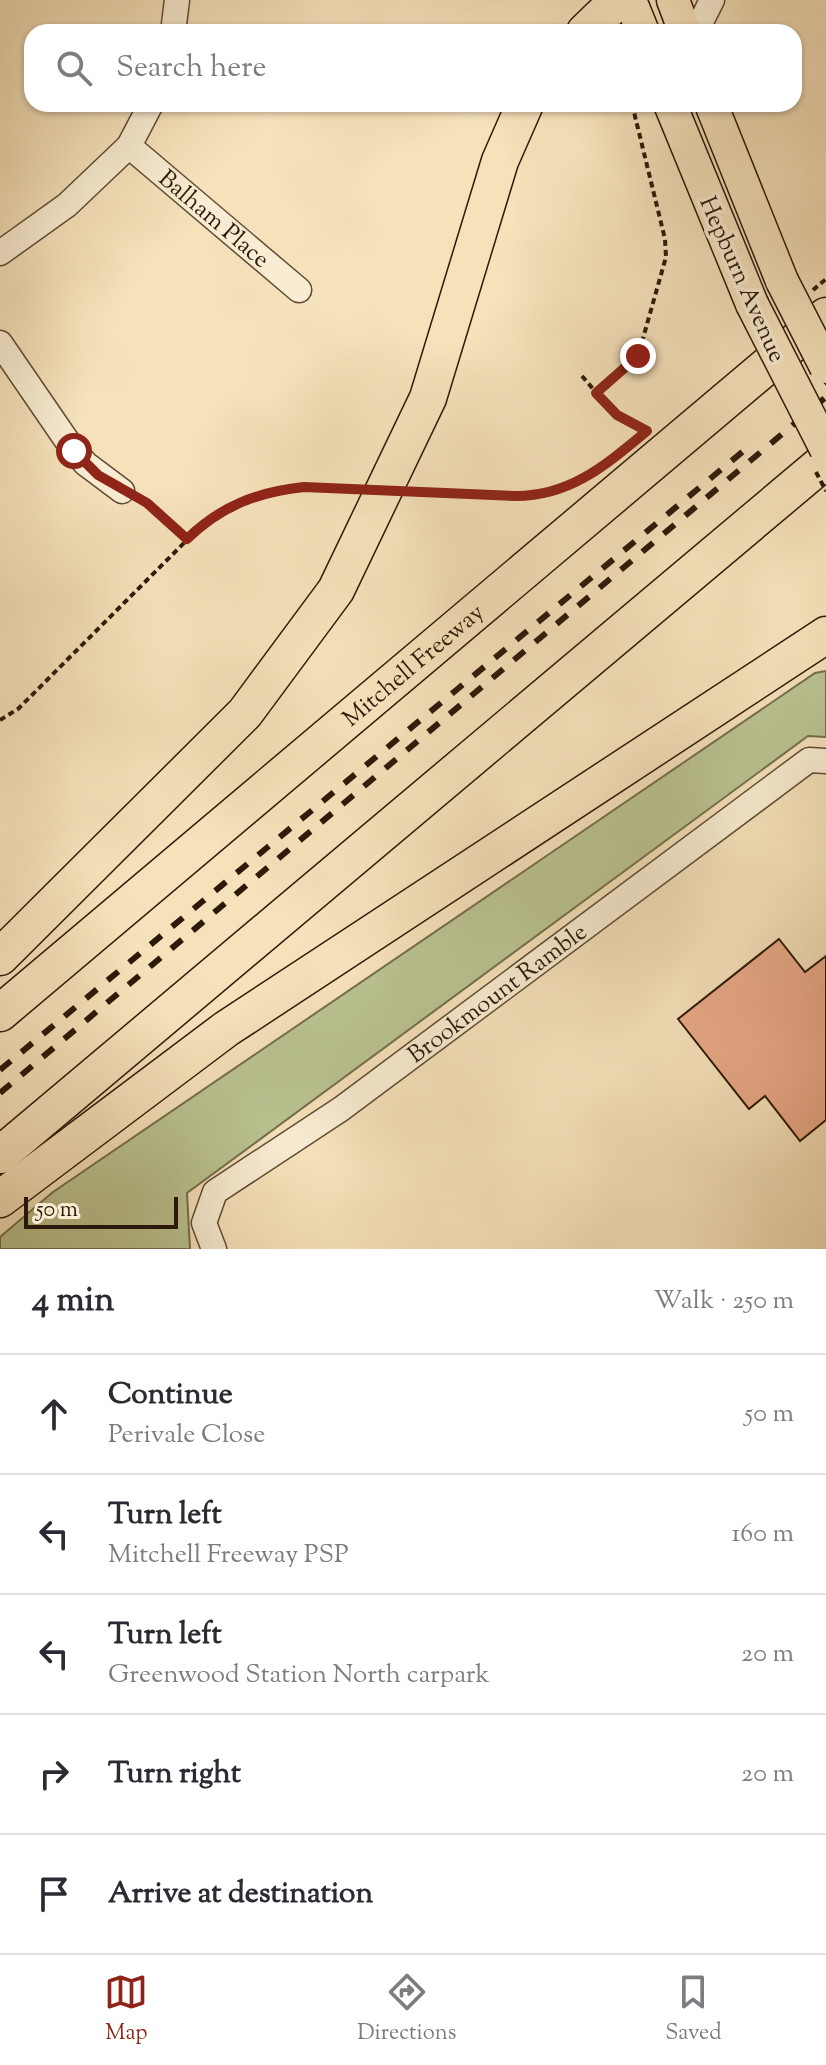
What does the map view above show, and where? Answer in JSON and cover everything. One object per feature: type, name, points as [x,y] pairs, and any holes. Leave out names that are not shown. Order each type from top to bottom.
[{"type":"highway","points":[[566,24],[577,0]]},
{"type":"highway","points":[[593,24],[618,0]]},
{"type":"highway","points":[[0,957],[245,713],[336,590],[428,398],[500,161],[521,112]]},
{"type":"highway","name":"Mitchell Freeway","points":[[0,1013],[826,316]]},
{"type":"highway","points":[[0,1155],[826,460]]},
{"type":"highway","points":[[0,1199],[226,1029],[826,635]]},
{"type":"highway","points":[[774,672],[826,649]]},
{"type":"main road","points":[[630,0],[640,24]]},
{"type":"main road","points":[[673,0],[682,24]]},
{"type":"main road","name":"Hepburn Avenue","points":[[673,112],[752,304],[826,449]]},
{"type":"main road","name":"Hepburn Avenue","points":[[714,112],[782,281],[826,367]]},
{"type":"street","points":[[174,24],[177,0]]},
{"type":"street","points":[[700,24],[712,0]]},
{"type":"street","points":[[0,253],[67,205],[129,146],[147,112]]},
{"type":"street","name":"Balham Place","points":[[129,146],[299,290]]},
{"type":"street","points":[[0,343],[80,458],[122,491]]},
{"type":"street","name":"Brookmount Ramble","points":[[214,1249],[204,1223],[215,1192],[341,1109],[809,760],[826,761]]},
{"type":"path","points":[[596,393],[638,356],[666,257],[665,239],[634,112]]},
{"type":"path","points":[[582,376],[617,415],[647,431],[636,440]]},
{"type":"path","points":[[0,720],[18,709],[187,539],[212,517],[241,501],[273,491],[304,487],[538,494],[568,486],[596,472]]},
{"type":"path","points":[[122,491],[147,503],[187,539]]},
{"type":"green space","points":[[826,671],[826,737],[808,736],[187,1193],[190,1249],[0,1249],[0,1237],[53,1192],[815,673]]},
{"type":"building","points":[[779,939],[805,972],[826,956],[826,1120],[800,1141],[765,1096],[749,1109],[678,1019]]},
{"type":"railway","points":[[803,402],[826,382]]},
{"type":"railway","points":[[0,1093],[826,397]]},
{"type":"railway","points":[[0,1070],[753,443]]},
{"type":"route","points":[[74,451],[98,475],[147,503],[187,539],[203,524],[241,501],[273,491],[304,487],[514,496],[546,493],[590,476],[647,431],[617,415],[596,393],[638,356]]}]
